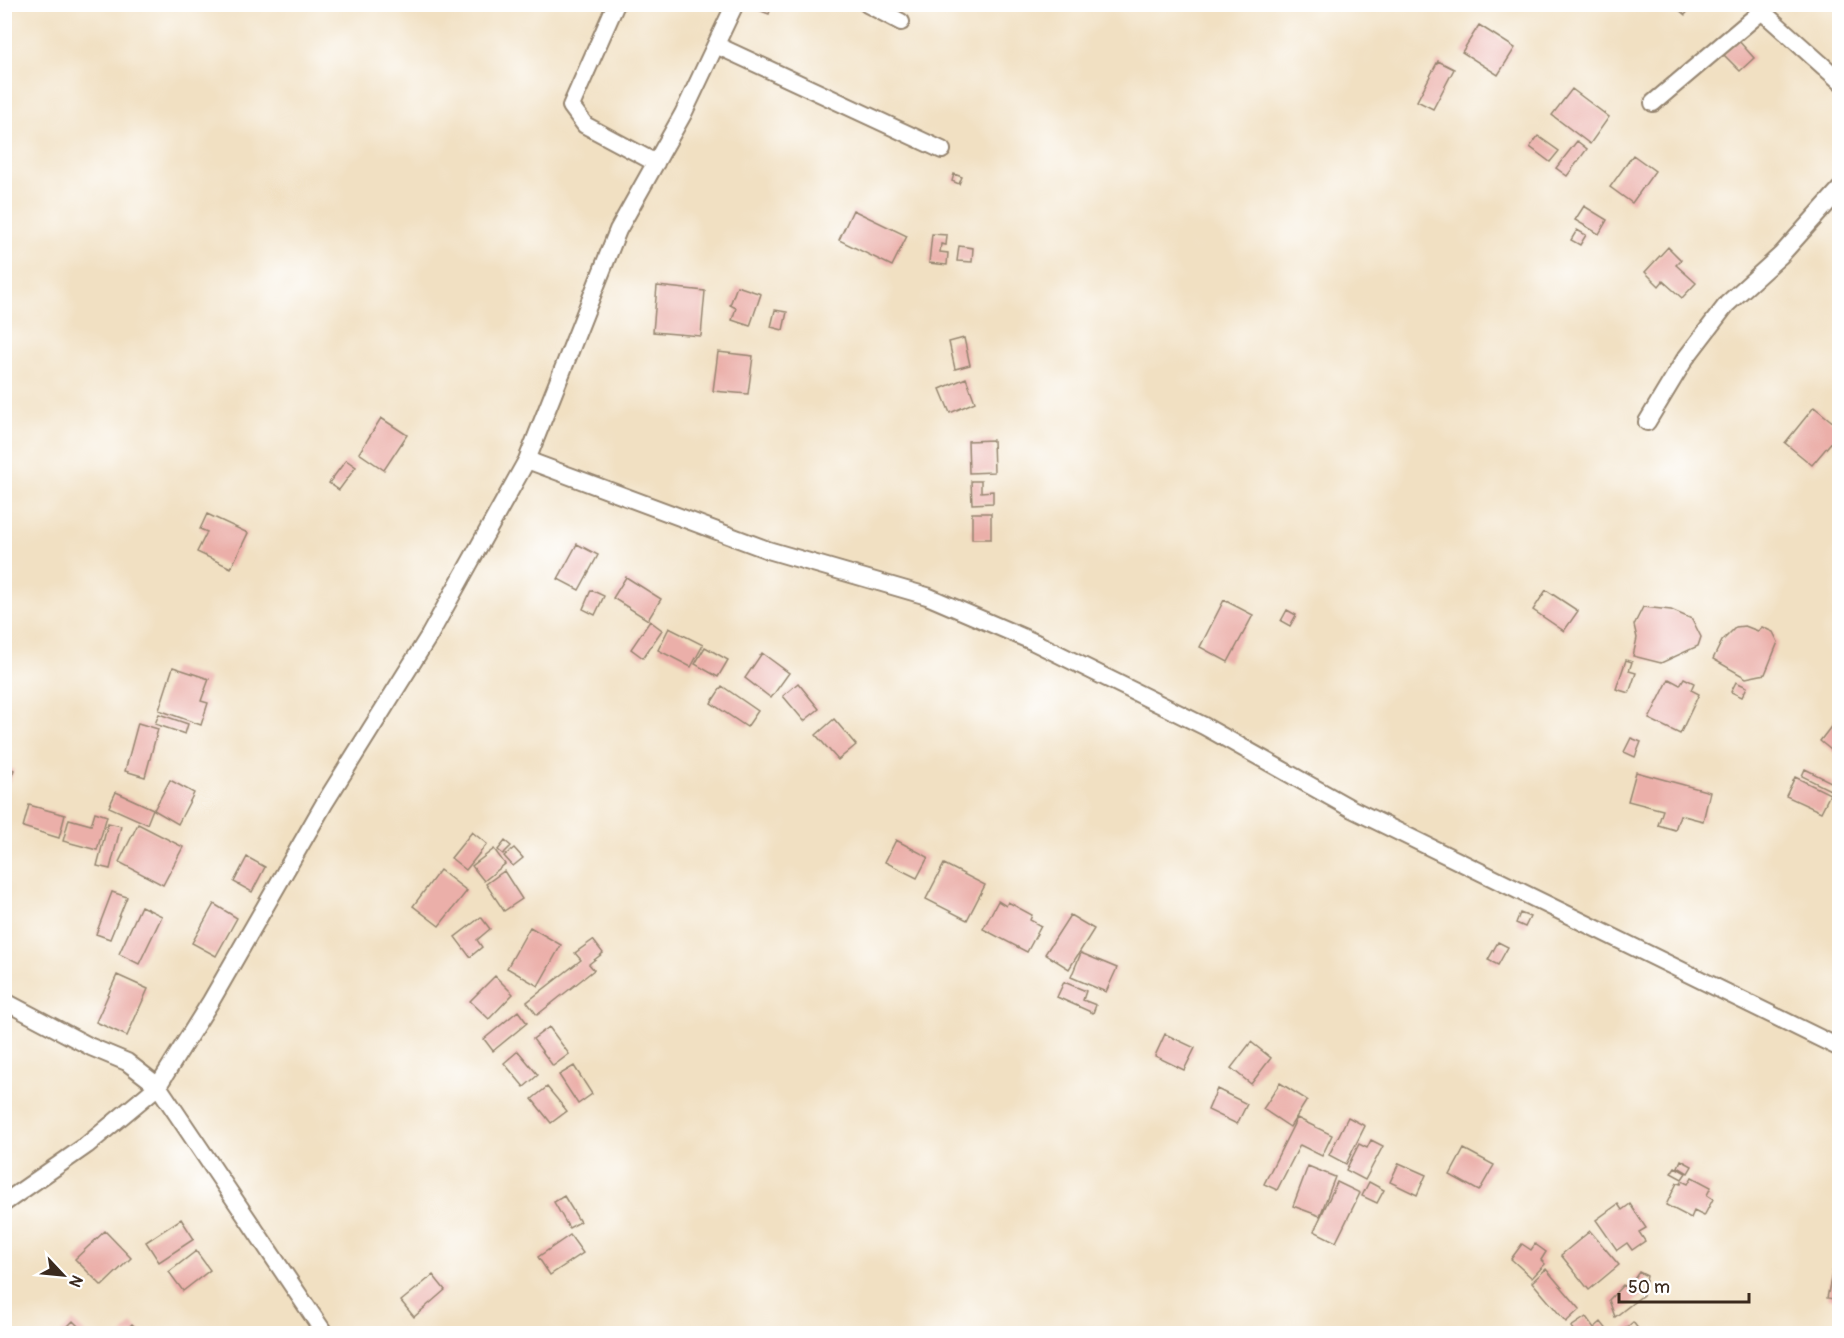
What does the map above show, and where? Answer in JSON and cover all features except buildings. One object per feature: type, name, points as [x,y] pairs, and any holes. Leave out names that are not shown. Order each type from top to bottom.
[{"type":"street","points":[[616,4],[571,106],[585,124],[656,163]]},
{"type":"street","points":[[4,1203],[87,1145],[158,1086],[324,804],[429,636],[526,460],[618,230],[656,163],[735,4]]},
{"type":"street","points":[[867,4],[902,22]]},
{"type":"street","points":[[1653,103],[1758,8],[1839,81]]},
{"type":"street","points":[[716,45],[942,150]]},
{"type":"street","points":[[1647,422],[1685,359],[1727,304],[1781,255],[1839,189]]},
{"type":"street","points":[[526,460],[768,550],[927,596],[1034,642],[1204,726],[1352,809],[1839,1048]]},
{"type":"street","points":[[4,1001],[91,1047],[127,1062],[158,1086],[325,1334]]}]
